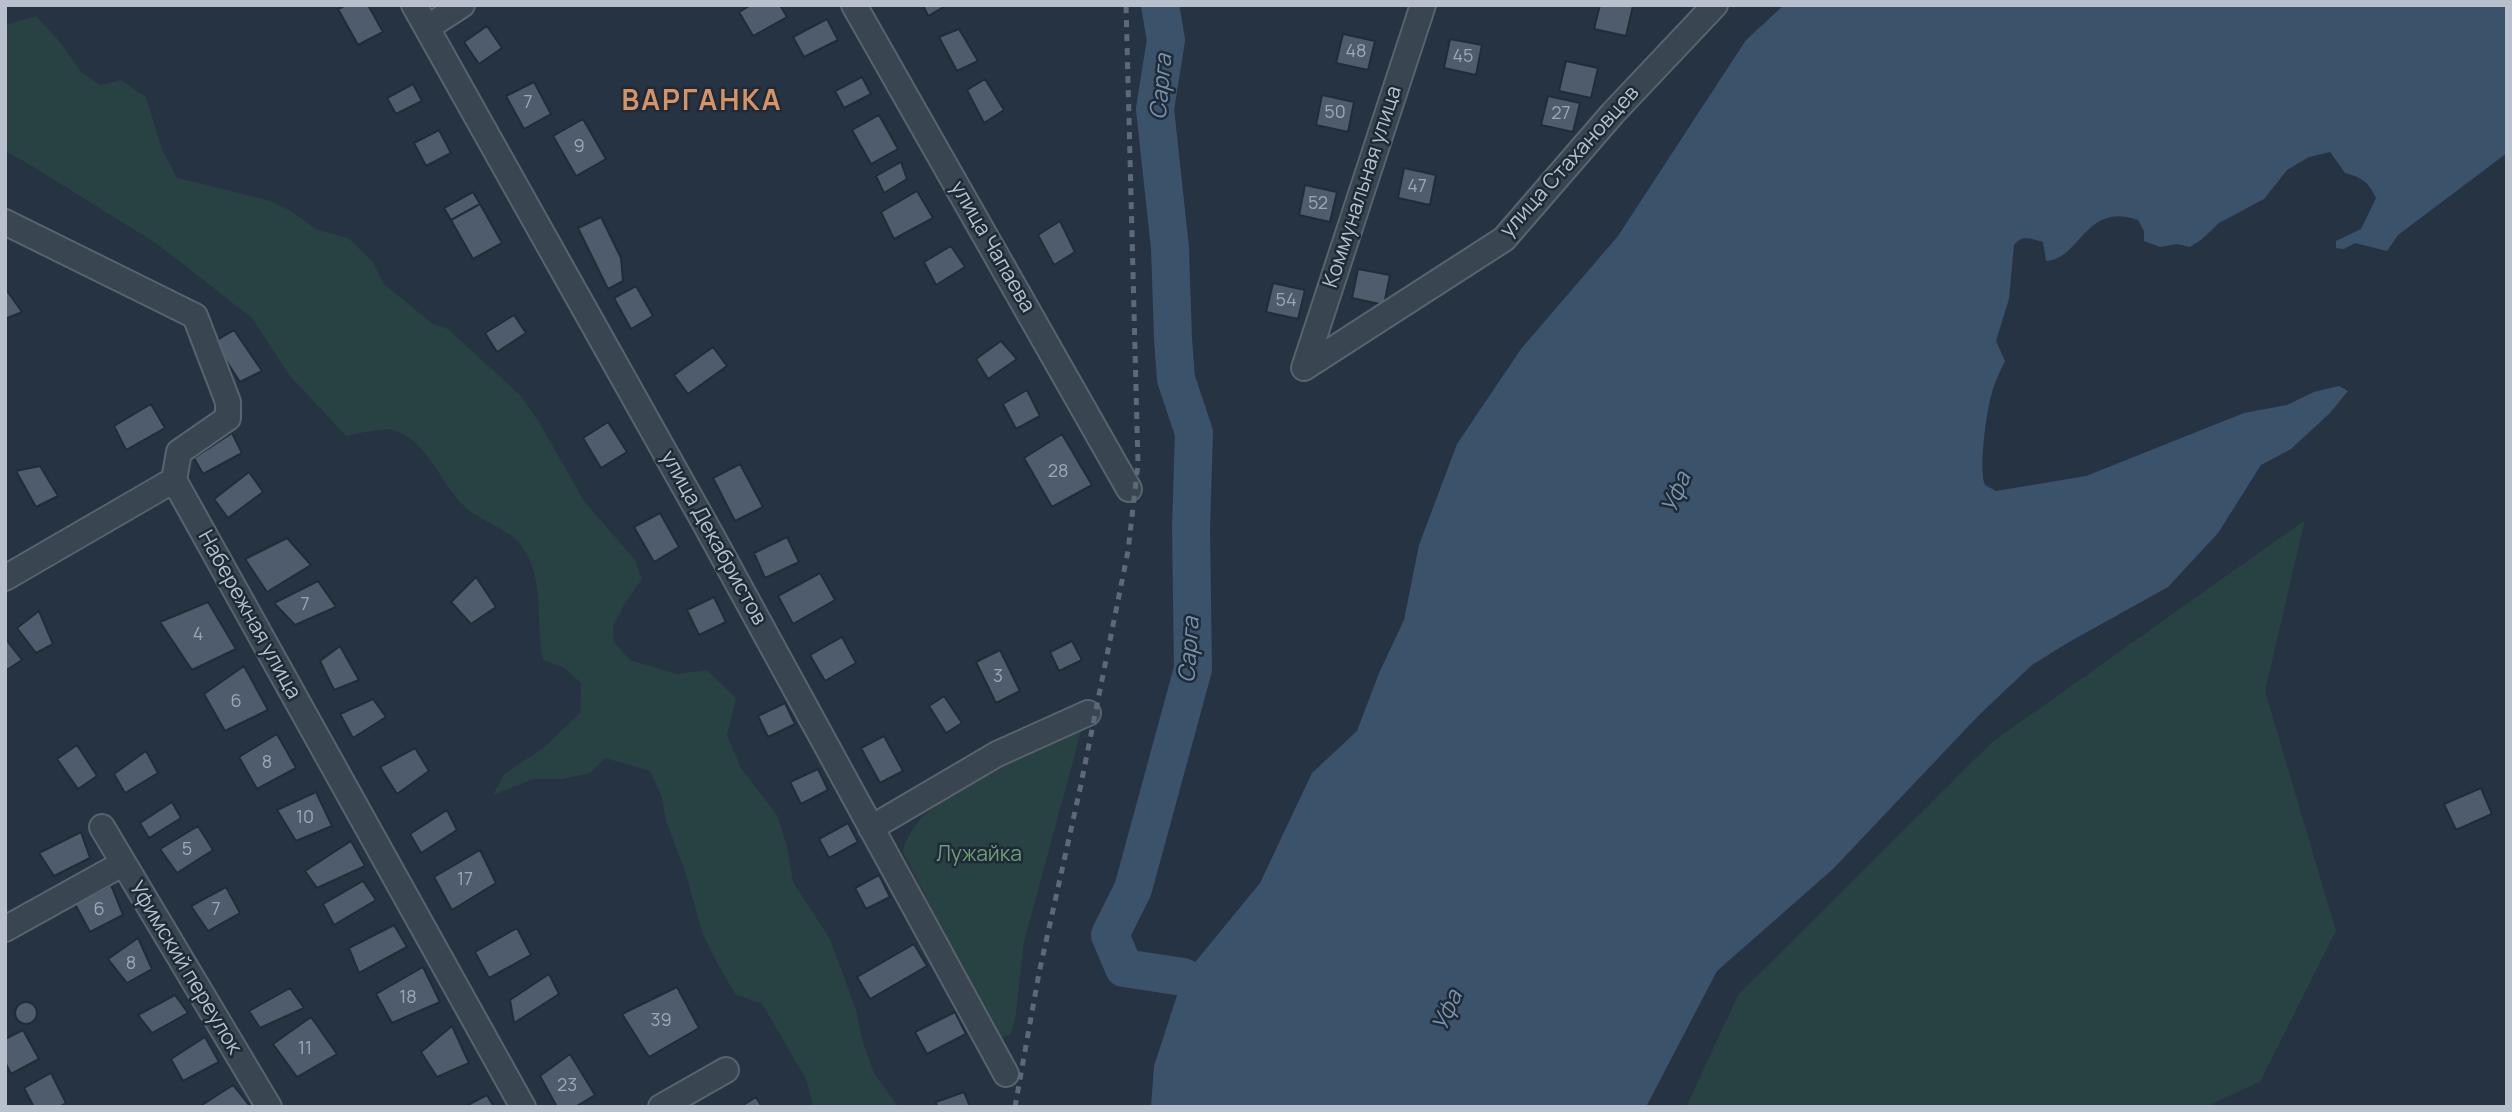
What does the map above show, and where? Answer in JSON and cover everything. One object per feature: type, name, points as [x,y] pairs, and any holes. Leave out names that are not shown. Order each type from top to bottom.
[{"type":"street","name":"улица Декабристов","points":[[414,5],[715,541],[1006,1074]]},
{"type":"street","points":[[428,27],[462,5]]},
{"type":"street","name":"улица Чапаева","points":[[853,5],[1129,489]]},
{"type":"street","name":"Коммунальная улица","points":[[1304,368],[1423,5]]},
{"type":"street","name":"улица Стахановцев","points":[[1304,368],[1504,239],[1613,113],[1715,5]]},
{"type":"street","points":[[5,222],[195,316],[228,402],[228,418],[179,452],[174,480],[5,578]]},
{"type":"street","name":"Набережная улица","points":[[174,480],[523,1107]]},
{"type":"street","points":[[872,828],[997,754],[1088,713]]},
{"type":"street","name":"Уфимский переулок","points":[[102,827],[269,1107]]},
{"type":"street","points":[[5,929],[122,864]]},
{"type":"street","points":[[661,1107],[726,1070]]},
{"type":"green space","points":[[36,16],[61,43],[81,72],[100,85],[121,80],[146,97],[162,149],[177,178],[268,200],[291,211],[318,230],[348,238],[372,261],[384,284],[433,324],[448,329],[520,395],[539,422],[584,501],[635,560],[642,579],[625,603],[613,627],[614,642],[630,660],[677,674],[707,670],[736,698],[727,735],[741,768],[777,815],[787,846],[793,882],[830,939],[856,1010],[873,1071],[898,1107],[813,1107],[806,1079],[762,1004],[735,994],[716,961],[702,932],[686,874],[666,821],[661,795],[650,771],[605,758],[590,773],[563,779],[533,779],[493,795],[504,774],[543,748],[580,713],[581,683],[564,668],[543,660],[535,577],[525,551],[505,531],[465,507],[415,442],[393,430],[346,436],[289,375],[252,318],[157,244],[5,151],[5,25]]},
{"type":"green space","points":[[2305,520],[2265,691],[2336,931],[2260,1082],[2205,1107],[1686,1107],[1738,995],[1992,742]]},
{"type":"green space","name":"Лужайка","points":[[1082,728],[1024,942],[1011,1034],[996,1036],[903,852],[912,830],[951,792],[1006,762]]},
{"type":"water","name":"Уфа","points":[[1784,5],[2507,5],[2507,153],[2398,235],[2387,251],[2355,243],[2344,249],[2336,248],[2336,241],[2361,229],[2376,198],[2364,181],[2345,173],[2330,152],[2309,157],[2287,170],[2264,199],[2219,223],[2190,247],[2177,244],[2160,247],[2144,241],[2144,231],[2138,220],[2120,216],[2106,218],[2095,224],[2058,258],[2046,261],[2043,242],[2027,238],[2020,239],[2014,245],[2009,299],[1996,341],[2005,361],[1991,395],[1983,451],[1985,485],[1996,491],[2086,476],[2244,413],[2287,405],[2314,392],[2339,386],[2348,391],[2330,413],[2291,449],[2261,465],[2218,533],[2168,587],[2032,665],[1979,715],[1833,869],[1717,971],[1646,1107],[1151,1107],[1154,1066],[1183,977],[1260,883],[1312,773],[1357,731],[1379,673],[1404,620],[1419,545],[1457,444],[1521,349],[1618,236],[1746,40]]},
{"type":"building","points":[[346,5],[368,5],[383,32],[358,45],[338,9]]},
{"type":"building","points":[[751,5],[780,5],[787,17],[753,36],[739,12]]},
{"type":"building","points":[[923,5],[947,5],[928,16]]},
{"type":"building","points":[[1600,5],[1633,6],[1626,36],[1594,29]]},
{"type":"building","points":[[827,19],[838,40],[804,57],[793,37]]},
{"type":"building","points":[[487,26],[502,48],[479,64],[464,42]]},
{"type":"building","points":[[959,29],[978,61],[957,71],[939,37]]},
{"type":"building","points":[[1343,34],[1375,41],[1368,70],[1336,63]]},
{"type":"building","points":[[1450,39],[1482,45],[1476,75],[1444,68]]},
{"type":"building","points":[[1566,61],[1598,68],[1591,98],[1559,91]]},
{"type":"building","points":[[862,77],[871,94],[844,108],[835,91]]},
{"type":"building","points":[[985,79],[1004,110],[984,123],[967,90]]},
{"type":"building","points":[[534,82],[551,114],[524,129],[506,96]]},
{"type":"building","points":[[413,84],[422,101],[396,114],[387,98]]},
{"type":"building","points":[[1322,95],[1354,102],[1348,132],[1316,125]]},
{"type":"building","points":[[1548,96],[1580,103],[1573,132],[1541,125]]},
{"type":"building","points":[[879,115],[898,149],[871,164],[852,130]]},
{"type":"building","points":[[583,119],[606,159],[576,176],[553,136]]},
{"type":"building","points":[[439,130],[451,153],[426,166],[414,143]]},
{"type":"building","points":[[901,162],[907,179],[884,193],[876,176]]},
{"type":"building","points":[[1404,168],[1436,175],[1430,205],[1398,198]]},
{"type":"building","points":[[1305,185],[1337,192],[1330,222],[1299,215]]},
{"type":"building","points":[[917,191],[933,218],[894,239],[881,212]]},
{"type":"building","points":[[473,192],[480,204],[451,220],[444,208]]},
{"type":"building","points":[[480,204],[502,243],[473,259],[451,220]]},
{"type":"building","points":[[601,217],[621,258],[623,281],[608,289],[578,228]]},
{"type":"building","points":[[1060,221],[1075,252],[1054,265],[1038,235]]},
{"type":"building","points":[[951,246],[965,267],[936,285],[924,262]]},
{"type":"building","points":[[1358,269],[1390,275],[1384,305],[1352,298]]},
{"type":"building","points":[[1273,283],[1305,290],[1298,319],[1266,312]]},
{"type":"building","points":[[636,286],[653,316],[631,329],[614,298]]},
{"type":"building","points":[[5,288],[22,312],[5,319]]},
{"type":"building","points":[[514,315],[526,333],[497,352],[485,333]]},
{"type":"building","points":[[234,330],[262,371],[240,382],[214,342]]},
{"type":"building","points":[[1001,341],[1017,359],[988,379],[976,359]]},
{"type":"building","points":[[713,347],[727,366],[688,394],[674,375]]},
{"type":"building","points":[[1027,390],[1040,416],[1016,429],[1003,404]]},
{"type":"building","points":[[151,404],[165,428],[126,450],[114,426]]},
{"type":"building","points":[[608,422],[627,452],[601,468],[583,438]]},
{"type":"building","points":[[232,433],[242,453],[203,474],[194,458]]},
{"type":"building","points":[[1062,434],[1092,485],[1052,507],[1024,458]]},
{"type":"building","points":[[740,464],[763,507],[735,521],[713,478]]},
{"type":"building","points":[[40,466],[58,496],[36,507],[16,471]]},
{"type":"building","points":[[249,472],[263,492],[228,518],[214,499]]},
{"type":"building","points":[[660,513],[679,547],[654,562],[634,527]]},
{"type":"building","points":[[787,537],[799,562],[765,578],[754,553]]},
{"type":"building","points":[[287,538],[311,565],[267,592],[245,559]]},
{"type":"building","points":[[820,573],[835,600],[793,624],[778,596]]},
{"type":"building","points":[[476,577],[496,607],[471,624],[451,602]]},
{"type":"building","points":[[318,581],[336,607],[295,625],[274,603]]},
{"type":"building","points":[[714,597],[726,622],[699,635],[687,610]]},
{"type":"building","points":[[208,602],[236,649],[192,670],[160,622]]},
{"type":"building","points":[[39,611],[53,644],[36,653],[17,628]]},
{"type":"building","points":[[842,637],[856,663],[825,681],[810,655]]},
{"type":"building","points":[[5,638],[22,660],[5,671]]},
{"type":"building","points":[[1072,641],[1082,660],[1059,671],[1050,652]]},
{"type":"building","points":[[340,646],[359,680],[334,690],[320,661]]},
{"type":"building","points":[[1000,650],[1020,691],[996,703],[976,662]]},
{"type":"building","points":[[244,666],[268,710],[225,731],[204,694]]},
{"type":"building","points":[[944,696],[962,723],[946,733],[929,706]]},
{"type":"building","points":[[373,699],[386,717],[353,738],[340,714]]},
{"type":"building","points":[[785,703],[795,724],[768,737],[758,716]]},
{"type":"building","points":[[277,734],[296,768],[257,789],[239,757]]},
{"type":"building","points":[[884,736],[903,771],[880,783],[861,748]]},
{"type":"building","points":[[77,745],[97,776],[78,789],[57,759]]},
{"type":"building","points":[[415,748],[429,771],[397,794],[380,767]]},
{"type":"building","points":[[146,751],[158,773],[125,793],[114,774]]},
{"type":"building","points":[[818,769],[828,790],[801,804],[790,782]]},
{"type":"building","points":[[2481,788],[2492,814],[2456,830],[2444,804]]},
{"type":"building","points":[[316,792],[332,826],[296,841],[277,810]]},
{"type":"building","points":[[172,802],[181,818],[149,838],[140,823]]},
{"type":"building","points":[[447,810],[457,830],[421,853],[410,834]]},
{"type":"building","points":[[848,823],[858,842],[829,858],[819,839]]},
{"type":"building","points":[[198,826],[213,850],[177,873],[160,849]]},
{"type":"building","points":[[81,832],[90,858],[54,876],[39,853]]},
{"type":"building","points":[[351,841],[365,866],[317,888],[305,871]]},
{"type":"building","points":[[480,850],[496,883],[452,910],[434,877]]},
{"type":"building","points":[[879,875],[890,897],[866,909],[855,888]]},
{"type":"building","points":[[363,881],[376,900],[334,925],[323,904]]},
{"type":"building","points":[[111,885],[123,915],[90,932],[75,904]]},
{"type":"building","points":[[226,887],[240,913],[208,931],[191,906]]},
{"type":"building","points":[[394,925],[407,947],[359,973],[349,948]]},
{"type":"building","points":[[517,928],[531,955],[489,978],[475,952]]},
{"type":"building","points":[[138,938],[152,969],[127,983],[108,959]]},
{"type":"building","points":[[914,944],[927,966],[870,999],[857,977]]},
{"type":"building","points":[[423,967],[440,1002],[392,1023],[376,994]]},
{"type":"building","points":[[549,974],[559,994],[514,1023],[510,1000]]},
{"type":"building","points":[[677,987],[699,1028],[649,1057],[622,1014]]},
{"type":"building","points":[[290,988],[304,1008],[260,1028],[249,1011]]},
{"type":"building","points":[[175,995],[188,1013],[152,1033],[138,1015]]},
{"type":"building","points":[[26,1002],[34,1005],[37,1013],[34,1021],[26,1024],[18,1021],[15,1013],[18,1005]]},
{"type":"building","points":[[955,1012],[966,1034],[927,1054],[915,1032]]},
{"type":"building","points":[[311,1017],[337,1054],[297,1077],[273,1044]]},
{"type":"building","points":[[452,1026],[469,1063],[437,1077],[421,1052]]},
{"type":"building","points":[[23,1030],[39,1059],[11,1074],[5,1062],[5,1039]]},
{"type":"building","points":[[205,1037],[219,1062],[183,1081],[171,1059]]},
{"type":"building","points":[[570,1054],[595,1095],[575,1107],[557,1107],[540,1076]]},
{"type":"building","points":[[51,1073],[66,1103],[59,1107],[34,1107],[24,1088]]},
{"type":"building","points":[[233,1085],[249,1105],[199,1107]]},
{"type":"building","points":[[964,1092],[970,1107],[937,1107],[936,1102]]},
{"type":"building","points":[[487,1095],[494,1107],[464,1107]]},
{"type":"building","points":[[756,1097],[762,1107],[740,1107]]},
{"type":"waterway","name":"Сарга","points":[[1160,5],[1166,40],[1155,109],[1170,248],[1176,379],[1194,433],[1191,528],[1193,669],[1133,889],[1110,935],[1124,968],[1183,977],[1230,1001]]},
{"type":"railway","points":[[1015,1107],[1039,973],[1080,789],[1128,551],[1138,464],[1126,5]]},
{"type":"district","name":"ВАРГАНКА","points":[[702,102]]}]
